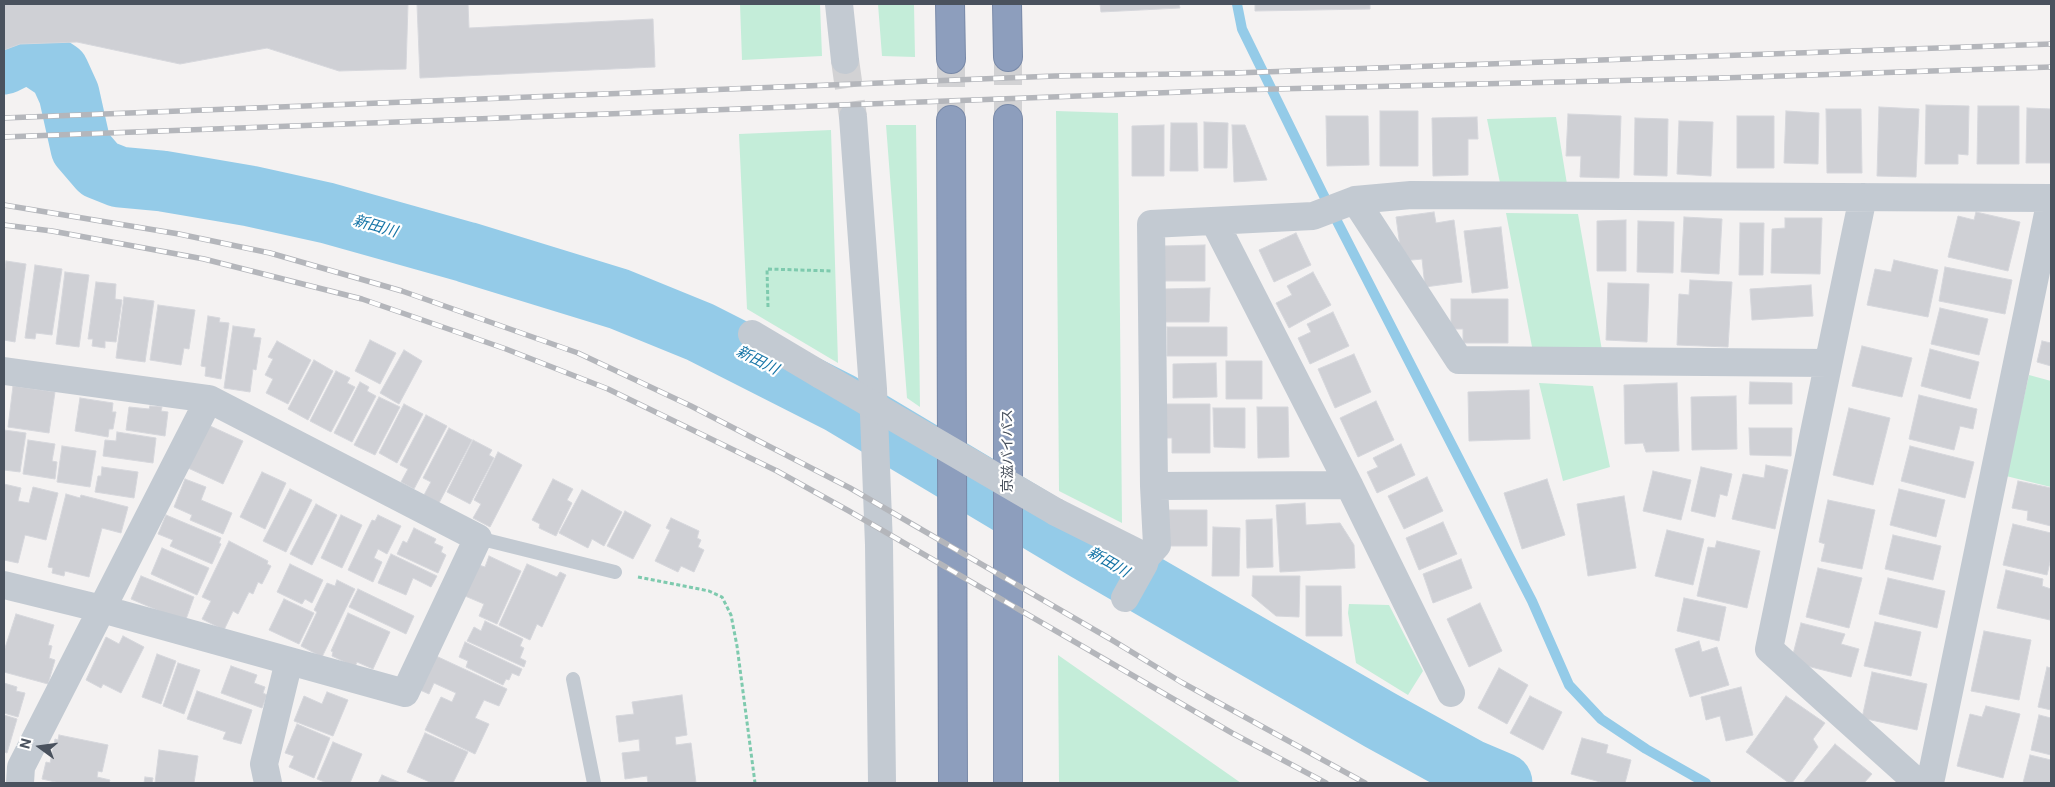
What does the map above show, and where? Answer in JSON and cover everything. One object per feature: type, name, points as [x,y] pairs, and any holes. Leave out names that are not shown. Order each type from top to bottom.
[{"type":"highway","points":[[950,4],[951,59]]},
{"type":"highway","points":[[1008,4],[1008,57]]},
{"type":"highway","name":"京滋バイパス","points":[[1008,118],[1008,783]]},
{"type":"highway","points":[[951,120],[953,783]]},
{"type":"street","points":[[839,4],[845,60]]},
{"type":"street","points":[[852,117],[873,389],[879,545],[882,783]]},
{"type":"street","points":[[1125,598],[1145,560],[1157,545],[1154,486],[1151,224],[1313,216],[1349,202],[1411,195],[2051,198],[1930,783]]},
{"type":"street","points":[[1863,197],[1769,649],[1918,783]]},
{"type":"street","points":[[1349,202],[1459,360],[1828,363]]},
{"type":"street","points":[[1214,221],[1349,485],[1451,693]]},
{"type":"street","points":[[752,334],[1056,512],[1145,560]]},
{"type":"street","points":[[4,371],[209,399],[478,538],[405,692],[102,609],[4,585]]},
{"type":"street","points":[[15,771],[102,609],[209,399]]},
{"type":"street","points":[[1154,486],[1349,485]]},
{"type":"street","points":[[268,783],[264,764],[289,661]]},
{"type":"lane","points":[[478,538],[615,572]]},
{"type":"lane","points":[[573,679],[594,783]]},
{"type":"path","points":[[768,308],[767,269],[832,271]]},
{"type":"path","points":[[615,572],[709,591],[722,597],[731,615],[737,646],[755,783]]},
{"type":"green space","points":[[740,4],[820,4],[822,56],[742,60]]},
{"type":"green space","points":[[878,4],[914,4],[915,57],[882,56]]},
{"type":"green space","points":[[1056,111],[1118,113],[1122,523],[1059,491]]},
{"type":"green space","points":[[1556,117],[1567,184],[1500,183],[1487,119]]},
{"type":"green space","points":[[886,125],[916,125],[920,407],[907,398]]},
{"type":"green space","points":[[831,130],[838,363],[747,309],[739,134]]},
{"type":"green space","points":[[1506,213],[1578,214],[1603,356],[1534,357]]},
{"type":"green space","points":[[2029,375],[2051,381],[2051,487],[2006,476]]},
{"type":"green space","points":[[1539,383],[1593,386],[1610,467],[1563,481]]},
{"type":"green space","points":[[1349,604],[1389,605],[1423,671],[1408,695],[1356,663],[1348,613]]},
{"type":"green space","points":[[1058,655],[1241,783],[1059,783]]},
{"type":"building","points":[[4,4],[408,4],[406,69],[339,71],[267,48],[180,64],[77,42],[20,44],[4,50]]},
{"type":"building","points":[[417,4],[468,4],[469,28],[653,19],[655,67],[420,78]]},
{"type":"building","points":[[1100,4],[1179,4],[1180,8],[1101,12]]},
{"type":"building","points":[[1255,4],[1370,4],[1370,9],[1255,11]]},
{"type":"building","points":[[1926,105],[1969,106],[1968,155],[1958,154],[1958,164],[1925,164]]},
{"type":"building","points":[[1978,106],[2019,106],[2019,164],[1977,164]]},
{"type":"building","points":[[1879,107],[1919,109],[1916,177],[1877,176]]},
{"type":"building","points":[[2027,108],[2051,109],[2051,163],[2026,163]]},
{"type":"building","points":[[1826,109],[1861,109],[1862,173],[1827,173]]},
{"type":"building","points":[[1380,111],[1418,111],[1418,166],[1380,166]]},
{"type":"building","points":[[1786,111],[1819,113],[1818,164],[1784,163]]},
{"type":"building","points":[[1568,114],[1621,116],[1619,178],[1580,177],[1581,156],[1566,156]]},
{"type":"building","points":[[1326,116],[1368,116],[1369,165],[1327,166]]},
{"type":"building","points":[[1737,116],[1774,116],[1774,168],[1737,168]]},
{"type":"building","points":[[1477,117],[1478,139],[1468,139],[1468,175],[1433,176],[1432,118]]},
{"type":"building","points":[[1635,118],[1668,119],[1667,176],[1634,175]]},
{"type":"building","points":[[1679,121],[1713,122],[1711,176],[1677,174]]},
{"type":"building","points":[[1204,122],[1228,123],[1227,168],[1204,168]]},
{"type":"building","points":[[1171,123],[1197,123],[1198,171],[1170,171]]},
{"type":"building","points":[[1164,125],[1164,176],[1132,176],[1132,126]]},
{"type":"building","points":[[1232,125],[1245,125],[1267,180],[1234,182]]},
{"type":"building","points":[[1434,212],[1436,223],[1454,220],[1462,282],[1425,287],[1422,259],[1402,261],[1396,217]]},
{"type":"building","points":[[1976,212],[2020,222],[2008,271],[1948,257],[1958,216],[1974,220]]},
{"type":"building","points":[[1684,217],[1722,219],[1719,274],[1681,272]]},
{"type":"building","points":[[1785,218],[1822,218],[1820,274],[1771,273],[1772,229],[1785,228]]},
{"type":"building","points":[[1626,220],[1626,271],[1597,271],[1597,221]]},
{"type":"building","points":[[1638,221],[1674,222],[1673,273],[1637,272]]},
{"type":"building","points":[[1740,223],[1764,223],[1763,275],[1739,275]]},
{"type":"building","points":[[1501,227],[1508,288],[1472,293],[1464,231]]},
{"type":"building","points":[[1296,233],[1311,265],[1274,282],[1259,250]]},
{"type":"building","points":[[1205,245],[1205,281],[1163,281],[1163,246]]},
{"type":"building","points":[[1894,260],[1938,270],[1928,317],[1867,305],[1875,269],[1891,272]]},
{"type":"building","points":[[6,261],[26,264],[15,342],[4,340],[4,276]]},
{"type":"building","points":[[35,265],[62,269],[52,335],[36,333],[35,339],[25,338]]},
{"type":"building","points":[[1945,267],[2012,280],[2005,314],[1939,301]]},
{"type":"building","points":[[65,272],[89,275],[79,347],[56,344]]},
{"type":"building","points":[[1313,272],[1331,305],[1289,328],[1276,303],[1292,295],[1287,286]]},
{"type":"building","points":[[1690,280],[1732,282],[1728,347],[1677,345],[1679,294],[1689,295]]},
{"type":"building","points":[[96,282],[116,284],[115,299],[122,300],[116,342],[105,341],[105,348],[92,346],[93,339],[88,339]]},
{"type":"building","points":[[1608,283],[1649,284],[1647,342],[1606,340]]},
{"type":"building","points":[[1811,285],[1813,316],[1752,320],[1750,289]]},
{"type":"building","points":[[1210,288],[1209,322],[1164,322],[1164,289]]},
{"type":"building","points":[[124,297],[154,301],[145,362],[116,358]]},
{"type":"building","points":[[1451,299],[1508,299],[1508,343],[1463,343],[1463,329],[1451,329]]},
{"type":"building","points":[[158,305],[195,310],[189,349],[184,348],[181,365],[150,360]]},
{"type":"building","points":[[1940,308],[1988,319],[1979,355],[1931,344]]},
{"type":"building","points":[[1333,312],[1349,346],[1310,364],[1298,338],[1311,332],[1307,324]]},
{"type":"building","points":[[208,316],[220,318],[219,322],[229,323],[221,379],[205,376],[206,367],[201,366]]},
{"type":"building","points":[[233,326],[255,329],[253,337],[261,338],[256,370],[253,369],[250,392],[224,388]]},
{"type":"building","points":[[1167,327],[1227,327],[1227,356],[1167,356]]},
{"type":"building","points":[[370,340],[396,353],[380,384],[355,371]]},
{"type":"building","points":[[277,341],[311,360],[288,404],[266,393],[273,379],[265,375],[273,359],[268,357]]},
{"type":"building","points":[[2042,341],[2051,343],[2051,366],[2037,362]]},
{"type":"building","points":[[1862,346],[1912,358],[1902,397],[1852,386]]},
{"type":"building","points":[[1930,349],[1979,362],[1970,399],[1921,386]]},
{"type":"building","points":[[404,350],[422,361],[399,404],[380,393]]},
{"type":"building","points":[[1354,354],[1371,392],[1335,408],[1318,369]]},
{"type":"building","points":[[314,360],[333,371],[308,420],[288,409]]},
{"type":"building","points":[[1226,361],[1262,361],[1262,399],[1226,399]]},
{"type":"building","points":[[1216,363],[1217,397],[1173,398],[1173,364]]},
{"type":"building","points":[[336,371],[350,378],[347,383],[355,387],[331,432],[310,421]]},
{"type":"building","points":[[360,382],[369,387],[367,391],[376,396],[352,442],[334,433]]},
{"type":"building","points":[[1750,382],[1792,383],[1792,404],[1749,404]]},
{"type":"building","points":[[1677,383],[1679,451],[1646,452],[1643,443],[1625,444],[1624,385]]},
{"type":"building","points":[[13,386],[55,392],[49,433],[8,427]]},
{"type":"building","points":[[1529,390],[1530,439],[1469,441],[1468,392]]},
{"type":"building","points":[[1919,395],[1977,409],[1973,429],[1960,426],[1954,450],[1909,439]]},
{"type":"building","points":[[1736,396],[1737,449],[1692,450],[1691,397]]},
{"type":"building","points":[[379,397],[400,407],[375,455],[354,445]]},
{"type":"building","points":[[80,398],[113,403],[112,412],[116,412],[113,429],[109,429],[108,437],[75,431]]},
{"type":"building","points":[[1376,401],[1394,440],[1358,457],[1340,418]]},
{"type":"building","points":[[404,404],[423,414],[397,463],[379,453]]},
{"type":"building","points":[[1165,404],[1210,404],[1210,453],[1172,453],[1172,438],[1164,438]]},
{"type":"building","points":[[150,406],[162,407],[161,411],[168,412],[165,436],[126,430],[129,407],[149,409]]},
{"type":"building","points":[[1257,407],[1288,407],[1289,457],[1258,458]]},
{"type":"building","points":[[1213,408],[1245,408],[1245,448],[1214,447]]},
{"type":"building","points":[[1849,408],[1890,418],[1873,485],[1833,475]]},
{"type":"building","points":[[426,415],[447,426],[414,489],[401,482],[408,469],[400,465]]},
{"type":"building","points":[[208,425],[243,441],[223,484],[188,468]]},
{"type":"building","points":[[449,428],[472,440],[439,503],[424,495],[431,482],[423,478]]},
{"type":"building","points":[[1749,428],[1792,428],[1791,456],[1750,455]]},
{"type":"building","points":[[4,430],[26,433],[20,472],[4,470]]},
{"type":"building","points":[[117,432],[156,438],[153,463],[103,456],[105,440],[116,441]]},
{"type":"building","points":[[28,440],[55,444],[52,461],[57,462],[55,479],[23,474]]},
{"type":"building","points":[[473,440],[492,450],[489,455],[494,458],[470,504],[447,492]]},
{"type":"building","points":[[1401,444],[1415,475],[1377,493],[1367,472],[1378,467],[1373,458]]},
{"type":"building","points":[[62,446],[96,451],[90,487],[57,482]]},
{"type":"building","points":[[1910,446],[1974,462],[1965,498],[1901,481]]},
{"type":"building","points":[[498,452],[522,465],[490,527],[473,518],[481,504],[474,500]]},
{"type":"building","points":[[1766,465],[1788,470],[1775,529],[1732,519],[1743,474],[1764,478]]},
{"type":"building","points":[[102,467],[138,472],[134,498],[95,492]]},
{"type":"building","points":[[1701,467],[1732,474],[1727,496],[1720,494],[1715,517],[1691,511]]},
{"type":"building","points":[[1653,471],[1691,480],[1681,520],[1643,511]]},
{"type":"building","points":[[262,472],[286,483],[265,529],[240,517]]},
{"type":"building","points":[[1427,477],[1443,511],[1404,529],[1388,496]]},
{"type":"building","points":[[185,479],[206,487],[201,500],[232,513],[223,534],[190,520],[192,515],[174,507]]},
{"type":"building","points":[[553,479],[573,489],[567,500],[572,503],[556,536],[539,528],[540,524],[532,520]]},
{"type":"building","points":[[1547,479],[1565,535],[1522,549],[1504,493]]},
{"type":"building","points":[[2018,481],[2051,488],[2051,526],[2027,520],[2028,511],[2012,508]]},
{"type":"building","points":[[4,484],[21,488],[18,501],[29,503],[33,487],[58,493],[46,540],[25,535],[18,563],[4,560]]},
{"type":"building","points":[[290,489],[312,500],[286,552],[263,541]]},
{"type":"building","points":[[1899,489],[1945,500],[1936,537],[1890,525]]},
{"type":"building","points":[[582,490],[622,512],[604,546],[592,539],[588,548],[559,533]]},
{"type":"building","points":[[66,494],[80,498],[81,495],[128,507],[121,533],[102,528],[89,577],[65,571],[64,576],[52,573],[53,568],[48,567]]},
{"type":"building","points":[[1624,496],[1636,568],[1588,576],[1577,504]]},
{"type":"building","points":[[1828,500],[1875,510],[1862,569],[1821,561],[1825,544],[1819,542]]},
{"type":"building","points":[[1305,503],[1306,525],[1340,523],[1354,545],[1355,568],[1280,572],[1276,505]]},
{"type":"building","points":[[316,504],[337,515],[312,565],[290,554]]},
{"type":"building","points":[[1168,510],[1207,510],[1207,546],[1167,546]]},
{"type":"building","points":[[625,511],[651,525],[633,559],[607,546]]},
{"type":"building","points":[[166,515],[221,538],[219,543],[221,544],[212,564],[170,546],[173,540],[158,534]]},
{"type":"building","points":[[341,515],[362,525],[342,568],[321,558]]},
{"type":"building","points":[[378,515],[401,526],[387,554],[378,549],[374,558],[382,562],[373,582],[348,570],[372,520],[375,521]]},
{"type":"building","points":[[671,518],[699,531],[697,538],[701,540],[698,547],[704,550],[694,572],[681,566],[678,572],[655,561],[670,530],[666,528]]},
{"type":"building","points":[[1272,519],[1273,567],[1247,568],[1246,520]]},
{"type":"building","points":[[1443,522],[1457,554],[1419,570],[1406,538]]},
{"type":"building","points":[[2013,524],[2051,533],[2051,558],[2047,575],[2003,565]]},
{"type":"building","points":[[1213,527],[1240,528],[1239,576],[1212,576]]},
{"type":"building","points":[[414,528],[436,539],[434,543],[443,547],[441,552],[446,555],[438,573],[397,554],[403,541],[407,543]]},
{"type":"building","points":[[1667,530],[1704,539],[1693,585],[1655,576]]},
{"type":"building","points":[[1893,535],[1941,546],[1933,580],[1885,569]]},
{"type":"building","points":[[229,541],[268,561],[267,564],[271,566],[262,584],[258,582],[253,594],[249,592],[238,614],[233,611],[224,630],[202,619],[211,601],[202,597]]},
{"type":"building","points":[[1717,541],[1760,551],[1747,608],[1697,596],[1708,547],[1715,548]]},
{"type":"building","points":[[162,548],[209,568],[197,595],[151,574]]},
{"type":"building","points":[[391,554],[437,576],[431,587],[413,578],[406,595],[378,583]]},
{"type":"building","points":[[489,556],[521,571],[497,624],[479,616],[484,604],[465,596],[479,565],[485,567]]},
{"type":"building","points":[[1461,559],[1472,588],[1433,603],[1423,574]]},
{"type":"building","points":[[290,564],[323,580],[312,603],[305,599],[302,604],[277,592]]},
{"type":"building","points":[[527,564],[557,577],[560,572],[566,575],[542,627],[537,624],[530,640],[499,625]]},
{"type":"building","points":[[1818,568],[1862,578],[1849,628],[1806,617]]},
{"type":"building","points":[[2006,570],[2043,579],[2042,586],[2051,589],[2050,620],[1997,608]]},
{"type":"building","points":[[141,576],[194,597],[185,622],[131,599]]},
{"type":"building","points":[[1253,576],[1300,576],[1299,617],[1276,616],[1252,596]]},
{"type":"building","points":[[1888,578],[1945,591],[1937,628],[1879,614]]},
{"type":"building","points":[[337,580],[355,589],[322,657],[301,646],[317,612],[314,610],[327,583],[335,586]]},
{"type":"building","points":[[1306,586],[1341,586],[1342,636],[1306,636]]},
{"type":"building","points":[[358,589],[414,616],[406,634],[349,607]]},
{"type":"building","points":[[1684,598],[1726,607],[1719,641],[1677,631]]},
{"type":"building","points":[[284,599],[314,613],[299,644],[269,630]]},
{"type":"building","points":[[1480,603],[1502,651],[1469,667],[1447,619]]},
{"type":"building","points":[[348,613],[390,632],[373,669],[357,662],[355,667],[332,656],[333,652],[331,651]]},
{"type":"building","points":[[16,614],[54,625],[48,645],[52,646],[49,658],[55,660],[48,684],[4,672],[4,651]]},
{"type":"building","points":[[485,621],[523,639],[520,646],[524,648],[520,658],[526,661],[524,667],[467,641],[474,627],[481,631]]},
{"type":"building","points":[[1875,622],[1921,632],[1911,676],[1864,666]]},
{"type":"building","points":[[1801,623],[1845,634],[1841,644],[1859,649],[1851,677],[1791,662]]},
{"type":"building","points":[[1984,631],[2031,640],[2019,700],[1971,691]]},
{"type":"building","points":[[123,636],[144,647],[121,693],[103,684],[101,688],[86,680],[106,637],[119,644]]},
{"type":"building","points":[[1699,641],[1702,652],[1717,647],[1729,685],[1690,697],[1675,649]]},
{"type":"building","points":[[465,642],[522,669],[519,676],[512,673],[509,680],[506,679],[503,685],[466,667],[468,661],[459,657]]},
{"type":"building","points":[[157,654],[176,661],[161,704],[142,697]]},
{"type":"building","points":[[436,656],[507,689],[499,706],[484,700],[475,718],[489,724],[475,754],[425,730],[441,697],[452,702],[456,693],[434,683],[429,694],[420,690]]},
{"type":"building","points":[[178,663],[200,670],[184,714],[163,706]]},
{"type":"building","points":[[231,666],[257,675],[254,683],[265,687],[263,693],[267,695],[262,708],[221,693]]},
{"type":"building","points":[[2047,667],[2051,668],[2051,710],[2038,707]]},
{"type":"building","points":[[1499,668],[1528,685],[1507,724],[1478,708]]},
{"type":"building","points":[[1872,672],[1927,684],[1917,730],[1862,718]]},
{"type":"building","points":[[4,683],[17,687],[16,691],[25,693],[18,717],[4,713]]},
{"type":"building","points":[[1741,687],[1753,735],[1726,741],[1720,716],[1706,720],[1701,697]]},
{"type":"building","points":[[197,691],[252,710],[241,744],[223,739],[226,732],[187,719]]},
{"type":"building","points":[[327,692],[348,700],[333,736],[294,721],[304,696],[322,704]]},
{"type":"building","points":[[682,695],[687,735],[675,737],[676,745],[691,743],[696,783],[648,783],[647,776],[625,779],[622,753],[640,751],[639,739],[619,742],[616,716],[634,714],[632,702]]},
{"type":"building","points":[[1530,696],[1562,712],[1543,750],[1510,733]]},
{"type":"building","points":[[1786,696],[1825,723],[1813,739],[1818,747],[1792,783],[1789,783],[1746,752]]},
{"type":"building","points":[[1986,706],[2020,714],[2003,778],[1957,766],[1970,714],[1982,717]]},
{"type":"building","points":[[4,715],[17,719],[7,753],[4,752]]},
{"type":"building","points":[[2039,715],[2051,718],[2051,755],[2031,750]]},
{"type":"building","points":[[297,724],[330,738],[314,778],[289,767],[294,756],[285,753]]},
{"type":"building","points":[[425,733],[468,752],[453,783],[432,783],[407,772]]},
{"type":"building","points":[[59,735],[108,745],[102,772],[98,771],[97,777],[110,780],[109,783],[60,783],[42,779],[46,762],[50,763],[55,739],[58,740]]},
{"type":"building","points":[[1582,738],[1608,745],[1606,753],[1631,760],[1625,783],[1604,783],[1571,774]]},
{"type":"building","points":[[333,742],[362,754],[350,783],[327,783],[317,779]]},
{"type":"building","points":[[1835,744],[1872,774],[1864,783],[1803,783]]},
{"type":"building","points":[[159,750],[198,756],[194,783],[155,783]]},
{"type":"building","points":[[2030,755],[2051,760],[2051,783],[2023,783]]},
{"type":"building","points":[[382,775],[401,783],[378,783]]},
{"type":"building","points":[[145,777],[153,778],[152,783],[144,783]]},
{"type":"waterway","points":[[1237,4],[1242,29],[1322,192],[1532,601],[1569,685],[1601,719],[1646,749],[1706,783]]},
{"type":"waterway","name":"新田川","points":[[4,64],[22,55],[38,58],[59,72],[69,94],[81,148],[99,169],[119,177],[162,181],[250,196],[327,213],[466,252],[619,299],[700,332],[840,403],[1086,550],[1380,720],[1469,769],[1502,783]]},
{"type":"tunnel","points":[[1008,57],[1008,119]]},
{"type":"tunnel","points":[[951,59],[951,120]]},
{"type":"tunnel","points":[[845,60],[853,117]]},
{"type":"railway","points":[[4,118],[1055,76],[1235,73],[2051,44]]},
{"type":"railway","points":[[4,137],[1235,90],[1722,78],[2051,67]]},
{"type":"railway","points":[[4,205],[179,234],[270,253],[402,291],[578,353],[691,406],[850,488],[1181,682],[1365,783]]},
{"type":"railway","points":[[4,225],[52,231],[204,259],[362,299],[506,349],[608,389],[777,471],[1232,733],[1326,783]]}]
